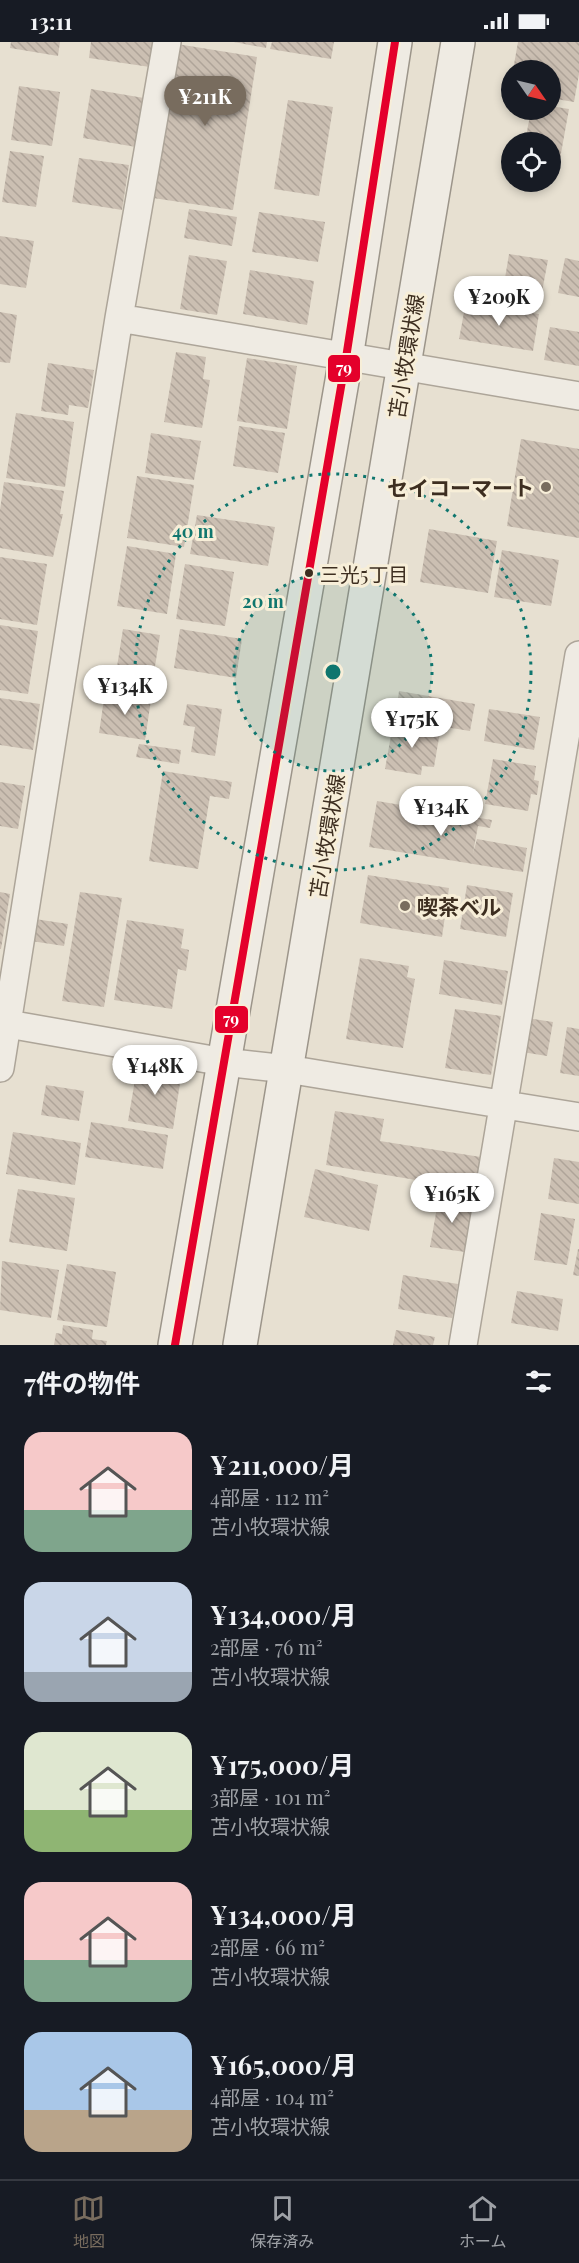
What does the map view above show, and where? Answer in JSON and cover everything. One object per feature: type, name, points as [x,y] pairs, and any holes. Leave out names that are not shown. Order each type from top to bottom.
[{"type":"main road","points":[[175,1345],[346,358],[395,42]]},
{"type":"main road","name":"苫小牧環状線","points":[[240,1345],[458,42]]},
{"type":"street","points":[[0,1068],[119,318],[167,42]]},
{"type":"street","points":[[119,318],[579,396]]},
{"type":"street","points":[[464,1345],[506,1104],[579,655]]},
{"type":"street","points":[[8,1024],[224,1062],[287,1069],[579,1117]]},
{"type":"building","points":[[11,42],[60,42],[58,56],[10,48]]},
{"type":"building","points":[[91,42],[154,42],[150,67],[89,58]]},
{"type":"building","points":[[234,42],[267,42],[266,48]]},
{"type":"building","points":[[272,42],[334,42],[331,59],[270,49]]},
{"type":"building","points":[[518,42],[579,42],[579,74],[574,102],[561,100],[561,60],[515,60]]},
{"type":"building","points":[[177,44],[257,57],[233,210],[153,198]]},
{"type":"building","points":[[19,86],[60,92],[52,146],[11,140]]},
{"type":"building","points":[[91,89],[144,98],[136,147],[83,138]]},
{"type":"building","points":[[288,100],[333,107],[319,196],[274,189]]},
{"type":"building","points":[[561,108],[569,109],[561,153],[561,132],[527,132],[529,120],[561,120]]},
{"type":"building","points":[[10,151],[44,156],[36,207],[2,202]]},
{"type":"building","points":[[79,158],[129,165],[122,210],[72,202]]},
{"type":"building","points":[[189,209],[237,217],[232,246],[184,238]]},
{"type":"building","points":[[259,212],[325,222],[318,262],[252,252]]},
{"type":"building","points":[[0,236],[34,241],[26,288],[0,284]]},
{"type":"building","points":[[509,254],[548,260],[541,297],[503,290]]},
{"type":"building","points":[[189,255],[227,261],[217,315],[180,309]]},
{"type":"building","points":[[565,258],[579,261],[579,297],[558,293]]},
{"type":"building","points":[[250,270],[314,281],[307,325],[243,314]]},
{"type":"building","points":[[466,302],[539,314],[533,351],[459,339]]},
{"type":"building","points":[[0,312],[17,315],[10,363],[0,362]]},
{"type":"building","points":[[550,327],[579,332],[579,366],[544,360]]},
{"type":"building","points":[[176,352],[206,357],[203,379],[210,380],[202,428],[164,422]]},
{"type":"building","points":[[247,358],[297,366],[287,429],[237,421]]},
{"type":"building","points":[[48,363],[94,370],[88,408],[69,405],[68,415],[41,411]]},
{"type":"building","points":[[16,413],[74,422],[65,487],[6,478]]},
{"type":"building","points":[[239,426],[285,433],[278,473],[233,466]]},
{"type":"building","points":[[151,433],[201,441],[194,480],[145,473]]},
{"type":"building","name":"セイコーマート","points":[[521,439],[579,449],[579,538],[507,526]]},
{"type":"building","points":[[137,476],[194,485],[184,547],[127,538]]},
{"type":"building","points":[[4,482],[64,491],[60,514],[63,514],[53,557],[0,548],[0,510]]},
{"type":"building","points":[[197,515],[275,527],[268,566],[190,554]]},
{"type":"building","points":[[429,529],[497,541],[488,593],[420,582]]},
{"type":"building","points":[[127,546],[176,554],[167,614],[117,606]]},
{"type":"building","points":[[502,550],[559,560],[551,606],[494,597]]},
{"type":"building","points":[[0,557],[47,564],[37,625],[0,619]]},
{"type":"building","points":[[185,564],[234,572],[225,626],[176,619]]},
{"type":"building","points":[[0,625],[38,631],[28,694],[0,690]]},
{"type":"building","points":[[123,629],[160,635],[153,679],[116,673]]},
{"type":"building","points":[[180,629],[242,639],[236,678],[174,668]]},
{"type":"building","points":[[399,691],[475,704],[470,731],[395,719]]},
{"type":"building","points":[[105,692],[151,700],[145,740],[99,733]]},
{"type":"building","points":[[0,698],[40,704],[33,750],[0,745]]},
{"type":"building","points":[[187,704],[222,709],[215,756],[191,752],[195,727],[183,725]]},
{"type":"building","points":[[489,709],[540,717],[534,750],[484,741]]},
{"type":"building","points":[[393,724],[440,732],[434,767],[422,766],[421,775],[385,769]]},
{"type":"building","points":[[139,744],[181,750],[179,764],[136,757]]},
{"type":"building","points":[[493,759],[536,766],[534,780],[539,781],[537,795],[531,794],[528,811],[485,804]]},
{"type":"building","points":[[163,771],[232,782],[229,799],[210,796],[198,869],[149,861]]},
{"type":"building","points":[[0,782],[25,786],[18,829],[0,826]]},
{"type":"building","points":[[377,801],[492,820],[490,828],[478,826],[473,853],[477,839],[527,848],[523,872],[369,847]]},
{"type":"building","name":"喫茶ベル","points":[[368,875],[449,888],[442,937],[360,923]]},
{"type":"building","points":[[467,885],[513,893],[506,937],[460,929]]},
{"type":"building","points":[[0,892],[10,894],[1,949],[0,949]]},
{"type":"building","points":[[80,892],[122,898],[104,1007],[62,1001]]},
{"type":"building","points":[[35,919],[68,924],[64,946],[31,941]]},
{"type":"building","points":[[127,920],[184,929],[181,948],[189,950],[186,971],[178,969],[172,1009],[114,1000]]},
{"type":"building","points":[[360,958],[409,966],[407,977],[415,979],[403,1048],[346,1039]]},
{"type":"building","points":[[444,960],[508,971],[502,1005],[439,994]]},
{"type":"building","points":[[455,1009],[501,1016],[491,1075],[445,1068]]},
{"type":"building","points":[[527,1018],[553,1022],[547,1056],[522,1052]]},
{"type":"building","points":[[567,1027],[579,1029],[579,1076],[560,1073]]},
{"type":"building","points":[[138,1062],[182,1070],[173,1129],[128,1121]]},
{"type":"building","points":[[46,1085],[84,1091],[79,1121],[41,1115]]},
{"type":"building","points":[[335,1111],[384,1119],[380,1141],[487,1158],[482,1191],[326,1165]]},
{"type":"building","points":[[91,1122],[168,1135],[163,1169],[85,1157]]},
{"type":"building","points":[[13,1132],[81,1143],[75,1185],[6,1174]]},
{"type":"building","points":[[554,1158],[579,1162],[579,1204],[548,1199]]},
{"type":"building","points":[[315,1169],[378,1185],[369,1231],[304,1217]]},
{"type":"building","points":[[18,1189],[75,1198],[67,1251],[9,1242]]},
{"type":"building","points":[[439,1196],[473,1202],[465,1252],[430,1247]]},
{"type":"building","points":[[541,1213],[575,1219],[567,1265],[534,1260]]},
{"type":"building","points":[[579,1249],[579,1276],[573,1275]]},
{"type":"building","points":[[2,1261],[59,1270],[51,1318],[0,1310]]},
{"type":"building","points":[[67,1264],[116,1272],[107,1327],[57,1320]]},
{"type":"building","points":[[403,1275],[458,1284],[452,1318],[398,1309]]},
{"type":"building","points":[[517,1291],[563,1299],[558,1331],[511,1323]]},
{"type":"building","points":[[63,1325],[93,1330],[92,1339],[107,1341],[106,1345],[54,1345],[56,1333],[62,1334]]},
{"type":"building","points":[[396,1330],[435,1337],[433,1345],[393,1345]]},
{"type":"transit line","name":"79","points":[[175,1345],[346,358],[395,42]]},
{"type":"place","name":"セイコーマート","points":[[546,487]]},
{"type":"place","name":"三光5丁目","points":[[309,573]]},
{"type":"place","name":"喫茶ベル","points":[[405,906]]}]
